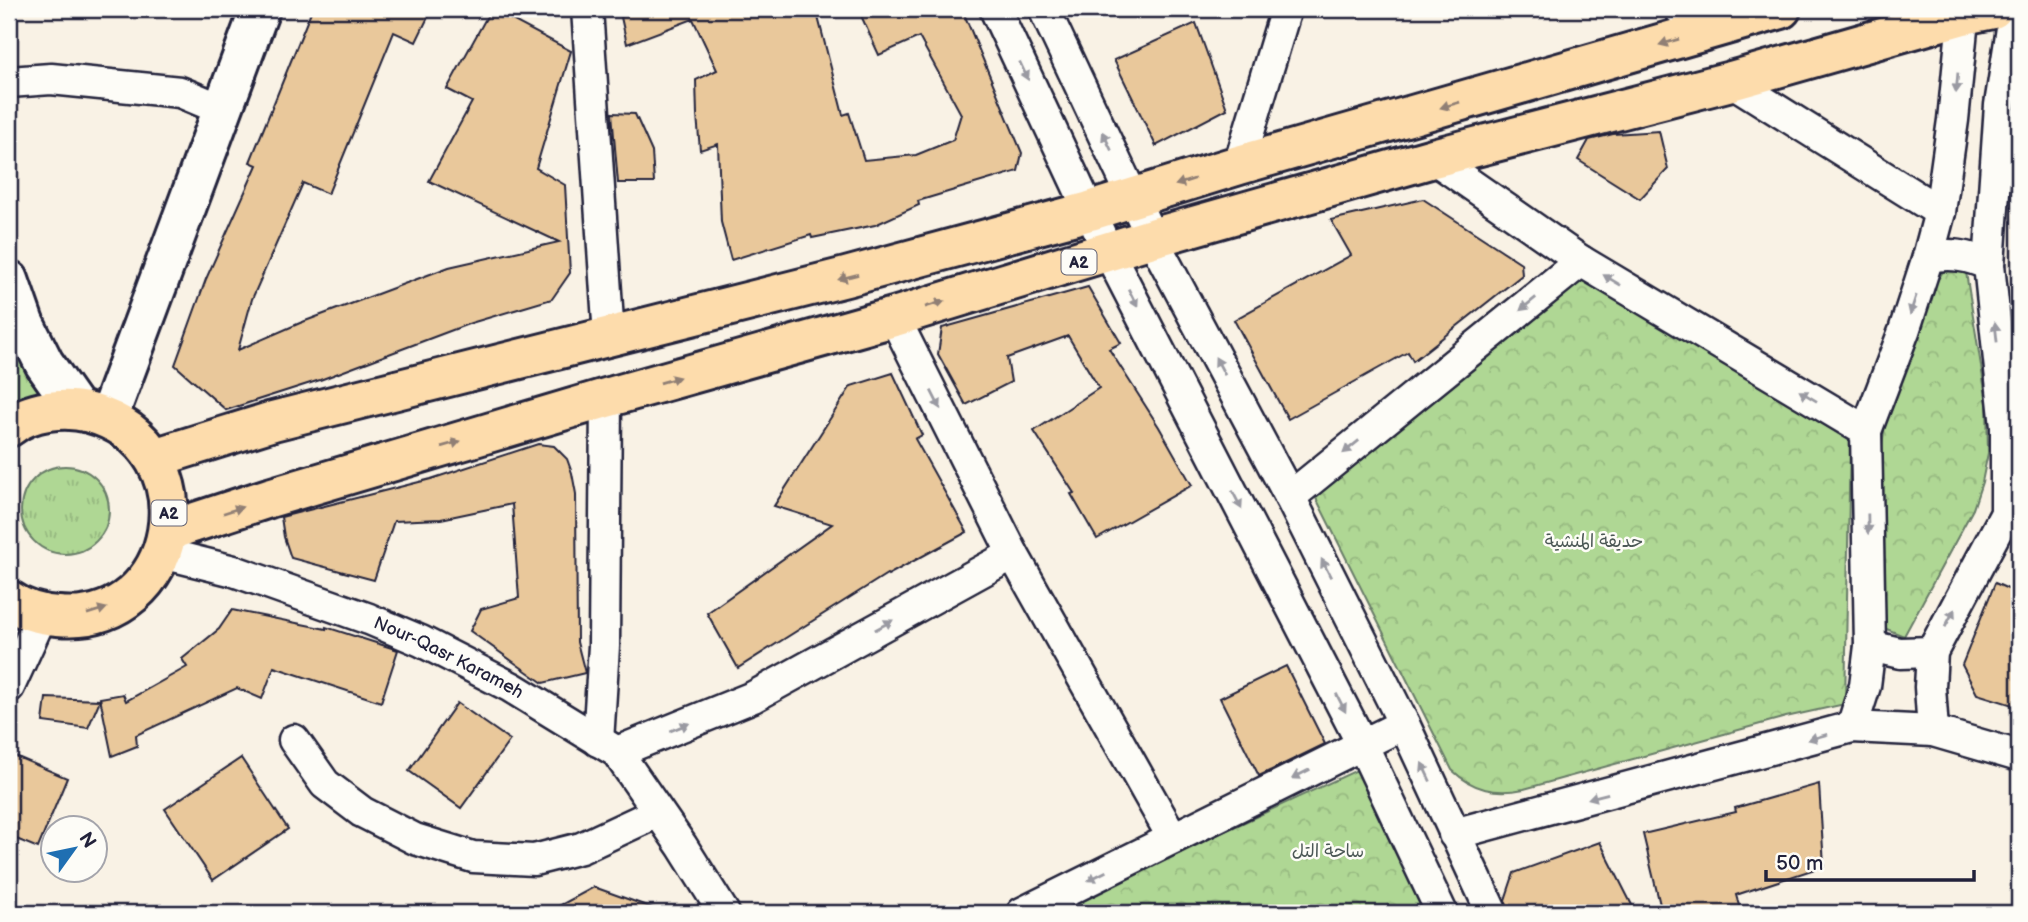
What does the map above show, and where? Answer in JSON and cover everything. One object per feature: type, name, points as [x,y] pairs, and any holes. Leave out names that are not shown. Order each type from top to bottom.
[{"type":"highway","points":[[154,458],[273,421],[846,277],[1090,211],[1696,19],[1781,9]]},
{"type":"highway","name":"A2","points":[[165,542],[269,498],[606,398],[894,317],[1152,238],[1433,158],[1731,81],[1973,11]]},
{"type":"highway","points":[[9,427],[44,411],[92,414]]},
{"type":"highway","name":"A2","points":[[92,414],[134,434],[154,458],[166,486],[170,508],[165,542]]},
{"type":"highway","points":[[25,607],[71,618],[109,608],[126,598],[148,578],[165,542]]},
{"type":"street","points":[[9,280],[24,323],[44,363],[92,414],[223,110],[260,9]]},
{"type":"street","points":[[587,9],[608,337]]},
{"type":"street","points":[[995,9],[1109,253],[1362,744],[1442,913]]},
{"type":"street","points":[[1044,9],[1152,238],[1290,497],[1404,724],[1492,913]]},
{"type":"street","points":[[1239,165],[1286,9]]},
{"type":"street","points":[[1933,731],[1930,687],[1932,652],[2013,517],[1989,265],[2008,174],[2000,105],[2015,9]]},
{"type":"street","points":[[1852,727],[1865,686],[1870,646],[1866,431],[1904,331],[1940,212],[1973,11]]},
{"type":"street","points":[[9,82],[51,79],[180,92],[223,110]]},
{"type":"street","points":[[1731,81],[1940,212]]},
{"type":"street","points":[[1433,158],[1581,261],[1866,431]]},
{"type":"street","points":[[1928,257],[1959,255],[1989,265]]},
{"type":"street","points":[[1290,497],[1581,261]]},
{"type":"street","points":[[894,317],[1013,554],[1173,838]]},
{"type":"street","points":[[606,398],[604,646],[608,747],[754,697],[1013,554]]},
{"type":"street","name":"Nour-Qasr Karameh","points":[[165,542],[234,571],[369,619],[411,637],[511,687],[608,747],[682,846],[724,913]]},
{"type":"street","points":[[9,687],[25,607]]},
{"type":"street","points":[[1870,646],[1900,653],[1932,652]]},
{"type":"street","points":[[1035,911],[1173,838],[1404,724]]},
{"type":"street","points":[[1454,834],[1852,727],[1933,731],[2019,756]]},
{"type":"street","points":[[294,740],[325,784],[362,812],[415,839],[473,857],[534,860],[582,848],[658,812]]},
{"type":"green space","points":[[1949,262],[1965,266],[1987,403],[1988,453],[1973,509],[1904,636],[1884,628],[1880,460],[1892,390],[1930,292]]},
{"type":"green space","name":"حديقة المنشية","points":[[1576,271],[1850,441],[1845,704],[1786,717],[1524,789],[1494,791],[1468,782],[1452,770],[1311,488]]},
{"type":"green space","points":[[9,298],[54,401],[9,434]]},
{"type":"green space","points":[[65,466],[90,473],[102,485],[109,510],[102,535],[90,547],[65,554],[40,547],[28,535],[21,510],[28,485],[40,473]]},
{"type":"green space","name":"ساحة التل","points":[[1357,770],[1429,913],[1059,913],[1057,909]]},
{"type":"building","points":[[312,9],[432,9],[416,42],[394,32],[328,194],[303,183],[252,299],[238,350],[300,323],[449,267],[559,242],[429,181],[472,102],[447,89],[491,9],[571,51],[536,168],[565,185],[570,273],[552,299],[471,323],[320,380],[226,410],[175,365],[206,279],[257,165],[250,162]]},
{"type":"building","points":[[640,9],[816,9],[843,115],[849,113],[864,160],[916,155],[953,140],[961,114],[919,37],[879,55],[858,9],[962,9],[1022,153],[1018,171],[918,201],[919,205],[875,225],[812,238],[811,235],[731,260],[721,222],[718,144],[700,150],[697,115],[696,80],[717,70],[693,19],[627,44],[621,17]]},
{"type":"building","points":[[1196,23],[1227,109],[1156,146],[1114,60]]},
{"type":"building","points":[[612,113],[635,114],[652,152],[654,183],[618,183]]},
{"type":"building","points":[[1659,131],[1668,169],[1640,199],[1578,160],[1589,140],[1613,134]]},
{"type":"building","points":[[1423,199],[1521,263],[1522,275],[1413,361],[1408,352],[1288,419],[1234,320],[1351,255],[1331,220]]},
{"type":"building","points":[[1088,287],[1121,343],[1109,349],[1192,485],[1097,539],[1071,494],[1074,493],[1034,431],[1099,388],[1068,336],[1007,358],[1011,382],[966,405],[938,354],[942,328]]},
{"type":"building","points":[[893,373],[922,435],[915,439],[967,532],[887,574],[738,668],[707,613],[832,524],[774,506],[851,386]]},
{"type":"building","points":[[538,444],[554,446],[567,459],[572,473],[576,494],[577,642],[585,673],[543,683],[470,631],[481,609],[519,598],[512,504],[441,519],[394,521],[374,580],[291,558],[281,517],[431,479]]},
{"type":"building","points":[[1995,583],[2019,594],[2019,707],[1977,694],[1962,665]]},
{"type":"building","points":[[232,610],[326,627],[398,650],[381,702],[274,667],[262,699],[237,688],[136,735],[137,746],[112,756],[100,698],[123,694],[126,701],[187,667],[182,659],[219,629]]},
{"type":"building","points":[[1286,666],[1325,744],[1259,776],[1220,698]]},
{"type":"building","points":[[46,698],[100,700],[88,728],[43,722]]},
{"type":"building","points":[[457,703],[510,740],[461,808],[409,771]]},
{"type":"building","points":[[15,756],[67,778],[52,814],[38,814],[38,848],[9,836],[9,771]]},
{"type":"building","points":[[241,758],[288,829],[213,880],[165,809]]},
{"type":"building","points":[[1819,784],[1824,866],[1736,895],[1741,913],[1662,913],[1643,834],[1736,812],[1735,808]]},
{"type":"building","points":[[1600,842],[1636,913],[1509,913],[1505,900],[1514,873]]},
{"type":"building","points":[[594,887],[658,910],[658,913],[546,913]]}]
